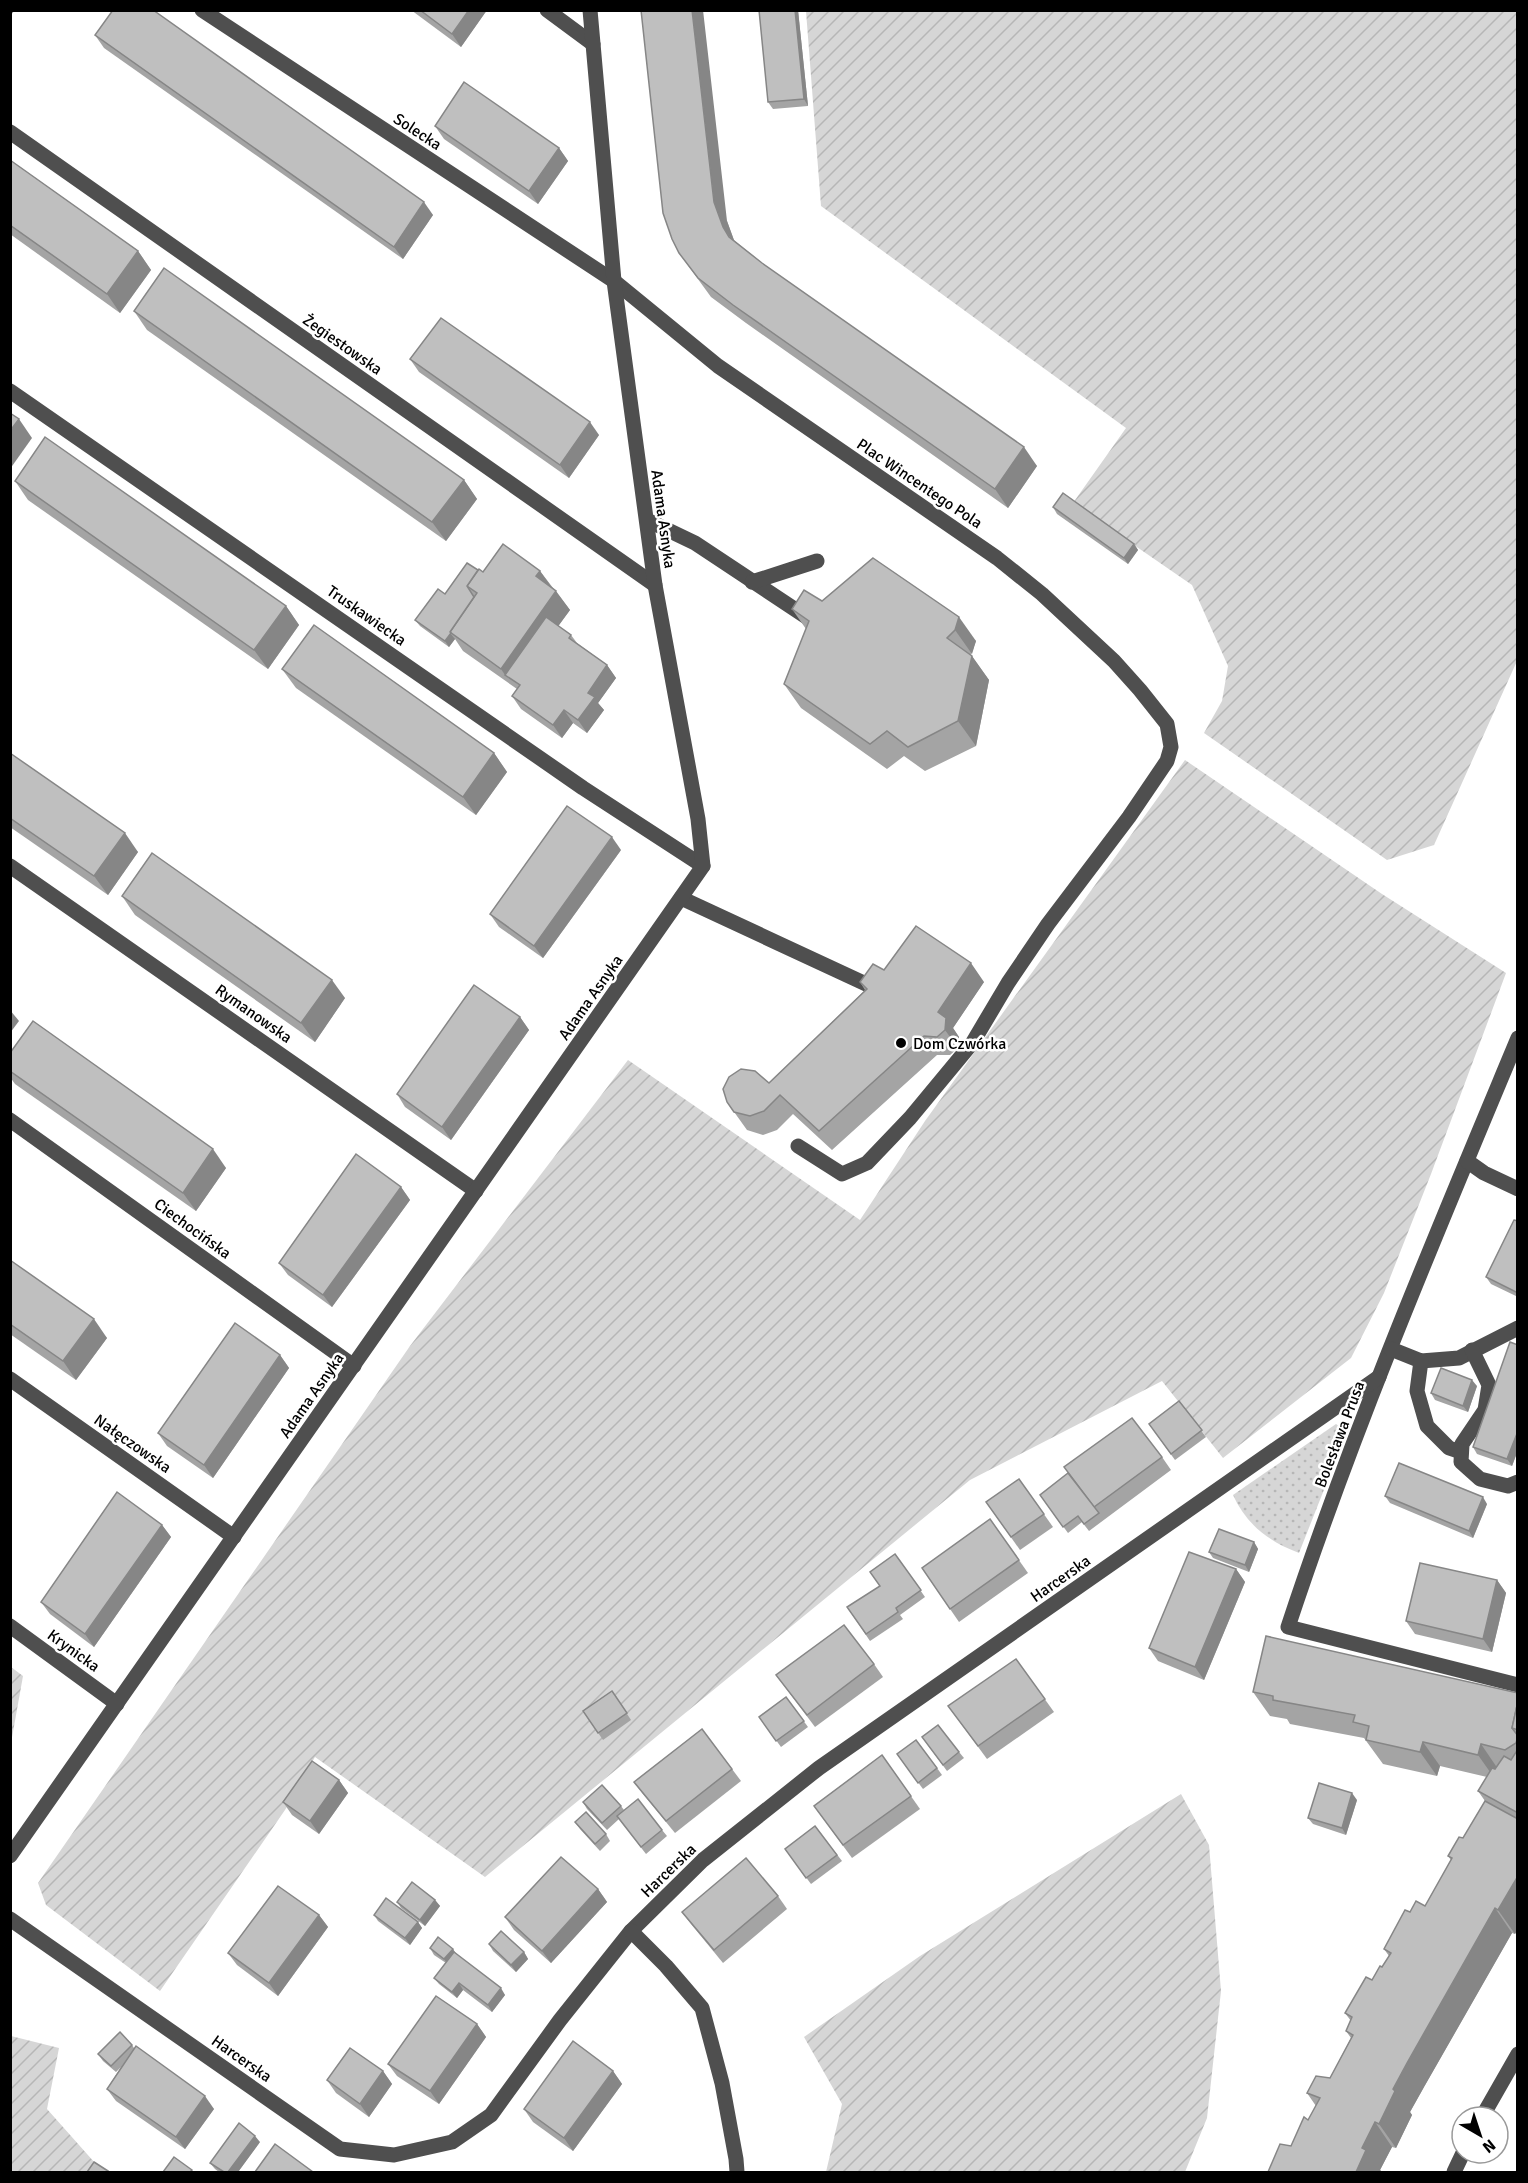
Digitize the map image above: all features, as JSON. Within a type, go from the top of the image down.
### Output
[{"type":"street","name":"Solecka","points":[[202,10],[614,281]]},
{"type":"street","points":[[547,10],[593,44]]},
{"type":"street","name":"Adama Asnyka","points":[[10,1856],[703,866],[698,819],[655,585],[614,281],[590,10]]},
{"type":"street","name":"Żegiestowska","points":[[10,132],[655,585]]},
{"type":"street","name":"Plac Wincentego Pola","points":[[614,281],[718,366],[997,558],[1042,594],[1114,661],[1167,724],[1171,747],[1167,761],[1129,817],[1034,944],[973,1042],[910,1118],[867,1163],[842,1174],[798,1146]]},
{"type":"street","name":"Truskawiecka","points":[[10,391],[583,788],[703,866]]},
{"type":"street","points":[[646,520],[695,543],[815,623]]},
{"type":"street","points":[[753,582],[817,561]]},
{"type":"street","name":"Rymanowska","points":[[10,866],[476,1191]]},
{"type":"street","points":[[681,898],[866,984]]},
{"type":"street","name":"Bolesława Prusa","points":[[1518,1038],[1511,1072],[1467,1161],[1379,1377],[1288,1627],[1518,1685]]},
{"type":"street","name":"Ciechocińska","points":[[10,1120],[354,1365]]},
{"type":"street","points":[[1467,1161],[1484,1173],[1518,1189]]},
{"type":"street","points":[[1390,1349],[1421,1361],[1459,1358],[1518,1328]]},
{"type":"street","points":[[1472,1350],[1490,1385],[1485,1410],[1462,1444],[1461,1462],[1480,1479],[1508,1486],[1518,1482]]},
{"type":"street","points":[[1421,1361],[1417,1391],[1427,1426],[1449,1448],[1461,1452]]},
{"type":"street","name":"Harcerska","points":[[10,1919],[340,2149],[394,2155],[452,2142],[491,2115],[560,2020],[631,1931],[703,1860],[819,1768],[1379,1377]]},
{"type":"street","name":"Nałęczowska","points":[[10,1379],[234,1537]]},
{"type":"street","name":"Krynicka","points":[[10,1626],[117,1704]]},
{"type":"street","points":[[631,1931],[666,1966],[702,2008],[722,2083],[736,2158],[736,2172]]},
{"type":"street","points":[[1489,2105],[1518,2054]]},
{"type":"shaded area","points":[[806,11],[1517,11],[1517,661],[1434,845],[1387,860],[1204,733],[1222,701],[1228,666],[1192,585],[1073,503],[1126,428],[821,206]]},
{"type":"shaded area","points":[[1185,760],[1382,894],[1506,973],[1384,1293],[1351,1358],[1223,1458],[1162,1381],[970,1480],[485,1877],[315,1757],[285,1810],[160,1991],[46,1905],[38,1883],[410,1346],[628,1060],[860,1220],[925,1121]]},
{"type":"shaded area","points":[[1336,1424],[1343,1429],[1344,1439],[1299,1553],[1288,1549],[1260,1531],[1245,1515],[1233,1495]]},
{"type":"shaded area","points":[[11,1667],[23,1676],[11,1743]]},
{"type":"shaded area","points":[[1181,1794],[1209,1845],[1221,1991],[1207,2118],[1185,2172],[826,2172],[842,2104],[804,2037],[920,1956]]},
{"type":"shaded area","points":[[11,2036],[59,2048],[47,2109],[103,2172],[11,2172]]},
{"type":"building","points":[[113,10],[153,10],[424,202],[394,247],[95,35]]},
{"type":"building","points":[[420,10],[469,10],[452,34]]},
{"type":"building","points":[[641,10],[692,10],[714,202],[729,237],[762,263],[1024,447],[995,489],[733,305],[698,278],[679,253],[663,213]]},
{"type":"building","points":[[759,10],[795,10],[804,99],[768,102]]},
{"type":"building","points":[[464,82],[559,148],[529,191],[435,126]]},
{"type":"building","points":[[10,160],[138,251],[107,294],[10,225]]},
{"type":"building","points":[[164,268],[464,480],[432,522],[134,311]]},
{"type":"building","points":[[441,318],[590,422],[560,465],[410,359]]},
{"type":"building","points":[[10,413],[19,419],[10,431]]},
{"type":"building","points":[[45,437],[286,606],[254,650],[15,481]]},
{"type":"building","points":[[1063,493],[1134,544],[1124,558],[1053,507]]},
{"type":"building","points":[[503,544],[540,571],[536,576],[556,591],[501,669],[450,632],[477,593],[467,586],[479,569],[483,572]]},
{"type":"building","points":[[873,558],[959,617],[955,630],[947,638],[972,656],[958,721],[908,747],[887,731],[870,744],[784,684],[809,621],[792,609],[804,590],[822,601]]},
{"type":"building","points":[[467,563],[478,570],[467,586],[474,597],[445,641],[415,620],[438,589],[445,594]]},
{"type":"building","points":[[546,617],[571,635],[569,638],[607,665],[588,693],[595,697],[578,720],[564,710],[553,725],[512,696],[520,685],[505,675]]},
{"type":"building","points":[[314,625],[494,753],[463,797],[282,669]]},
{"type":"building","points":[[10,753],[125,833],[94,876],[10,818]]},
{"type":"building","points":[[567,806],[612,837],[534,946],[490,914]]},
{"type":"building","points":[[152,853],[332,980],[301,1023],[122,896]]},
{"type":"building","name":"Dom Czwórka","points":[[916,926],[971,963],[938,1012],[946,1018],[945,1030],[937,1037],[924,1036],[819,1131],[780,1095],[764,1111],[750,1116],[734,1112],[727,1102],[723,1089],[729,1077],[741,1069],[755,1071],[769,1083],[867,989],[860,982],[873,964],[884,970]]},
{"type":"building","points":[[474,985],[520,1017],[442,1127],[397,1094]]},
{"type":"building","points":[[33,1021],[213,1149],[183,1193],[10,1071],[10,1053]]},
{"type":"building","points":[[356,1154],[401,1187],[323,1295],[279,1263]]},
{"type":"building","points":[[1514,1220],[1518,1221],[1518,1293],[1486,1277]]},
{"type":"building","points":[[10,1260],[94,1319],[63,1361],[10,1324]]},
{"type":"building","points":[[235,1323],[280,1355],[204,1465],[158,1433]]},
{"type":"building","points":[[1510,1342],[1518,1345],[1518,1431],[1507,1459],[1473,1447]]},
{"type":"building","points":[[1441,1368],[1472,1380],[1463,1406],[1431,1393]]},
{"type":"building","points":[[1179,1401],[1202,1430],[1171,1454],[1149,1424]]},
{"type":"building","points":[[1132,1418],[1162,1457],[1094,1507],[1064,1467]]},
{"type":"building","points":[[1399,1463],[1483,1497],[1469,1531],[1385,1496]]},
{"type":"building","points":[[1068,1473],[1099,1513],[1084,1524],[1078,1516],[1063,1527],[1040,1495]]},
{"type":"building","points":[[1019,1479],[1044,1514],[1011,1537],[986,1502]]},
{"type":"building","points":[[117,1492],[162,1525],[85,1634],[41,1602]]},
{"type":"building","points":[[990,1519],[1019,1560],[950,1609],[922,1568]]},
{"type":"building","points":[[1219,1529],[1254,1542],[1245,1565],[1209,1552]]},
{"type":"building","points":[[1189,1552],[1236,1569],[1195,1667],[1149,1648]]},
{"type":"building","points":[[895,1554],[921,1590],[896,1608],[898,1612],[866,1634],[847,1607],[880,1586],[870,1572]]},
{"type":"building","points":[[1420,1563],[1497,1580],[1483,1639],[1406,1621]]},
{"type":"building","points":[[844,1625],[874,1664],[807,1715],[776,1675]]},
{"type":"building","points":[[1266,1636],[1518,1693],[1512,1728],[1518,1736],[1516,1743],[1505,1750],[1481,1744],[1478,1755],[1423,1742],[1420,1752],[1366,1740],[1369,1726],[1353,1722],[1355,1715],[1273,1700],[1273,1696],[1253,1692]]},
{"type":"building","points":[[1016,1659],[1045,1699],[978,1746],[948,1706]]},
{"type":"building","points":[[612,1691],[627,1713],[598,1733],[583,1711]]},
{"type":"building","points":[[786,1697],[804,1721],[776,1741],[759,1717]]},
{"type":"building","points":[[1518,1701],[1518,1730],[1512,1728]]},
{"type":"building","points":[[938,1725],[959,1752],[943,1765],[922,1737]]},
{"type":"building","points":[[702,1729],[732,1769],[666,1821],[634,1782]]},
{"type":"building","points":[[916,1740],[937,1768],[918,1783],[897,1754]]},
{"type":"building","points":[[1518,1749],[1518,1813],[1478,1791],[1492,1768],[1495,1769],[1504,1756],[1511,1760]]},
{"type":"building","points":[[882,1755],[911,1796],[843,1845],[814,1806]]},
{"type":"building","points":[[312,1761],[339,1780],[310,1821],[283,1802]]},
{"type":"building","points":[[1319,1783],[1352,1793],[1342,1828],[1308,1818]]},
{"type":"building","points":[[602,1785],[621,1806],[602,1823],[583,1802]]},
{"type":"building","points":[[638,1799],[662,1830],[641,1847],[617,1816]]},
{"type":"building","points":[[1485,1801],[1518,1819],[1518,1876],[1498,1910],[1495,1908],[1407,2063],[1393,2089],[1395,2091],[1379,2124],[1375,2122],[1362,2148],[1366,2150],[1356,2172],[1268,2172],[1280,2144],[1291,2146],[1304,2117],[1308,2120],[1320,2098],[1307,2093],[1316,2076],[1330,2078],[1353,2035],[1346,2031],[1352,2017],[1345,2013],[1366,1977],[1372,1980],[1391,1953],[1384,1949],[1405,1910],[1410,1912],[1416,1901],[1425,1906],[1452,1858],[1448,1856],[1459,1837],[1463,1838]]},
{"type":"building","points":[[586,1812],[606,1834],[595,1844],[575,1822]]},
{"type":"building","points":[[815,1826],[837,1855],[806,1878],[785,1849]]},
{"type":"building","points":[[561,1857],[598,1889],[542,1951],[505,1917]]},
{"type":"building","points":[[746,1858],[778,1896],[714,1950],[682,1912]]},
{"type":"building","points":[[412,1882],[435,1900],[420,1920],[397,1902]]},
{"type":"building","points":[[278,1886],[319,1915],[269,1983],[228,1953]]},
{"type":"building","points":[[386,1898],[418,1922],[405,1938],[374,1915]]},
{"type":"building","points":[[501,1931],[524,1952],[511,1965],[489,1944]]},
{"type":"building","points":[[438,1937],[453,1949],[444,1959],[430,1948]]},
{"type":"building","points":[[454,1952],[501,1988],[488,2005],[459,1983],[452,1992],[434,1978]]},
{"type":"building","points":[[436,1996],[477,2024],[430,2091],[388,2064]]},
{"type":"building","points":[[120,2032],[132,2045],[111,2066],[98,2054]]},
{"type":"building","points":[[573,2041],[613,2071],[564,2138],[524,2109]]},
{"type":"building","points":[[136,2046],[205,2096],[176,2137],[107,2089]]},
{"type":"building","points":[[350,2048],[383,2071],[360,2104],[327,2080]]},
{"type":"building","points":[[239,2123],[255,2136],[228,2172],[224,2172],[210,2163]]},
{"type":"building","points":[[275,2144],[313,2172],[255,2172]]},
{"type":"building","points":[[174,2157],[192,2170],[190,2172],[163,2172]]},
{"type":"building","points":[[94,2162],[108,2171],[87,2172]]},
{"type":"place","name":"Dom Czwórka","points":[[901,1043]]}]
